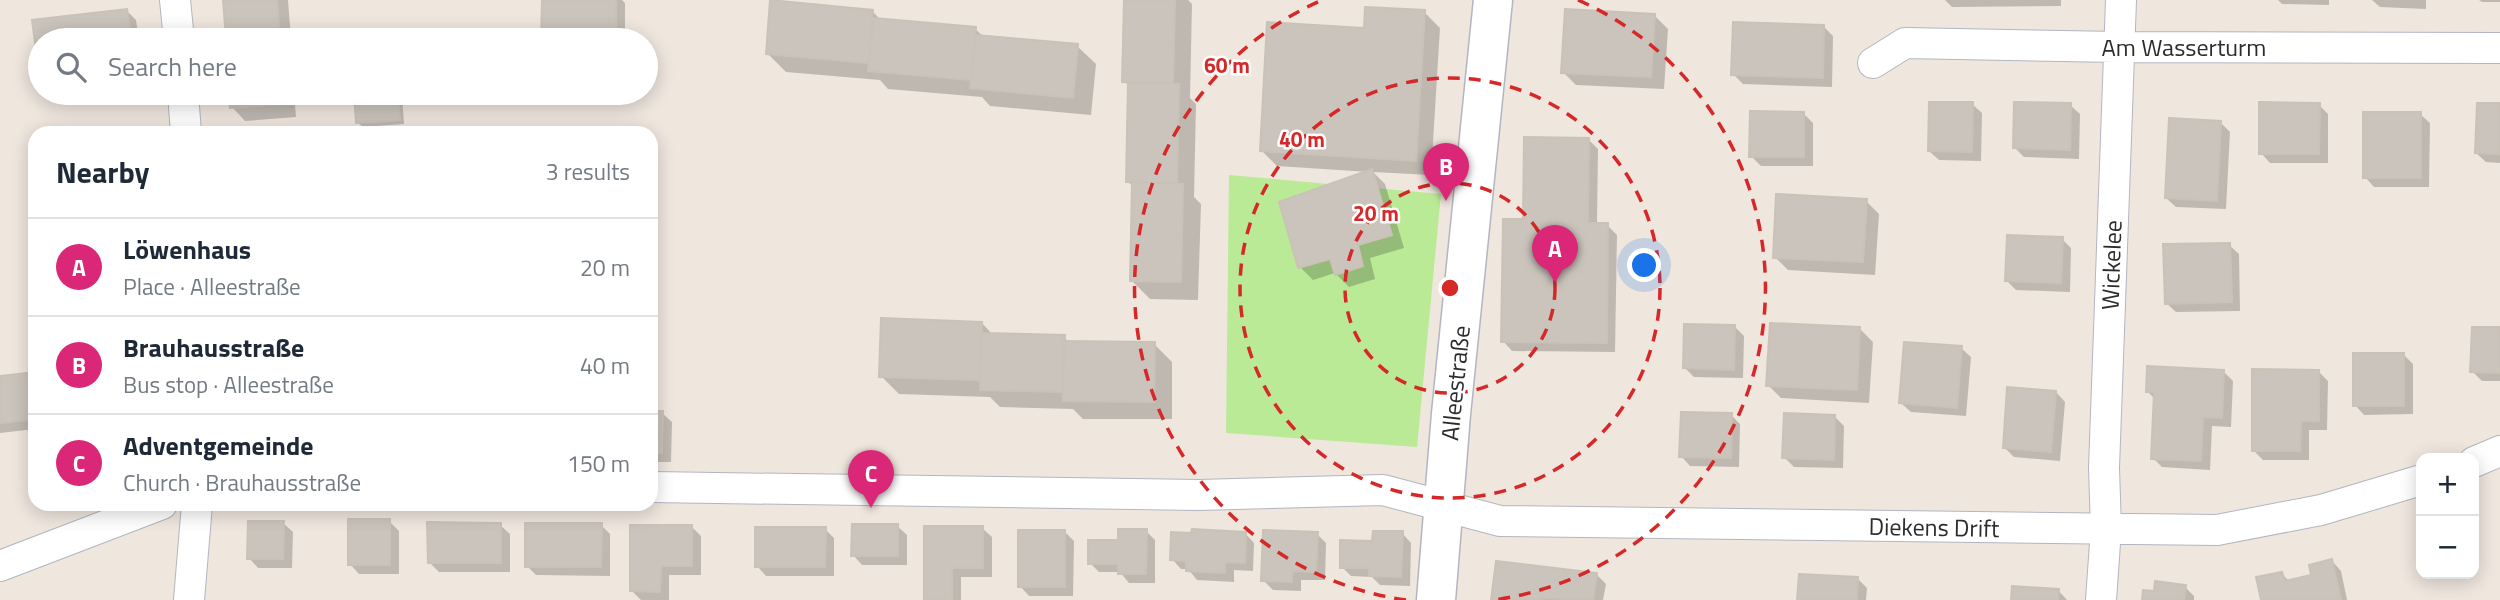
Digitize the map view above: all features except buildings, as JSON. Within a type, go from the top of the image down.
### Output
[{"type":"main road","name":"Alleestraße","points":[[1436,600],[1493,0]]},
{"type":"street","points":[[175,0],[178,28]]},
{"type":"street","name":"Wickelee","points":[[2101,600],[2106,529],[2104,468],[2121,0]]},
{"type":"street","name":"Am Wasserturm","points":[[1874,63],[1905,43],[2118,47],[2500,48]]},
{"type":"street","points":[[184,105],[185,126]]},
{"type":"street","points":[[2479,460],[2500,451]]},
{"type":"street","name":"Diekens Drift","points":[[658,487],[1199,495],[1384,490],[1500,521],[2217,530],[2321,510],[2416,482]]},
{"type":"street","points":[[0,566],[144,511]]},
{"type":"street","points":[[189,600],[196,511]]},
{"type":"green space","points":[[1229,175],[1441,194],[1417,447],[1226,433]]},
{"type":"place","name":"Brauhausstraße","points":[[1446,201]]},
{"type":"place","name":"Löwenhaus","points":[[1555,283]]},
{"type":"place","name":"Adventgemeinde","points":[[871,508]]}]
